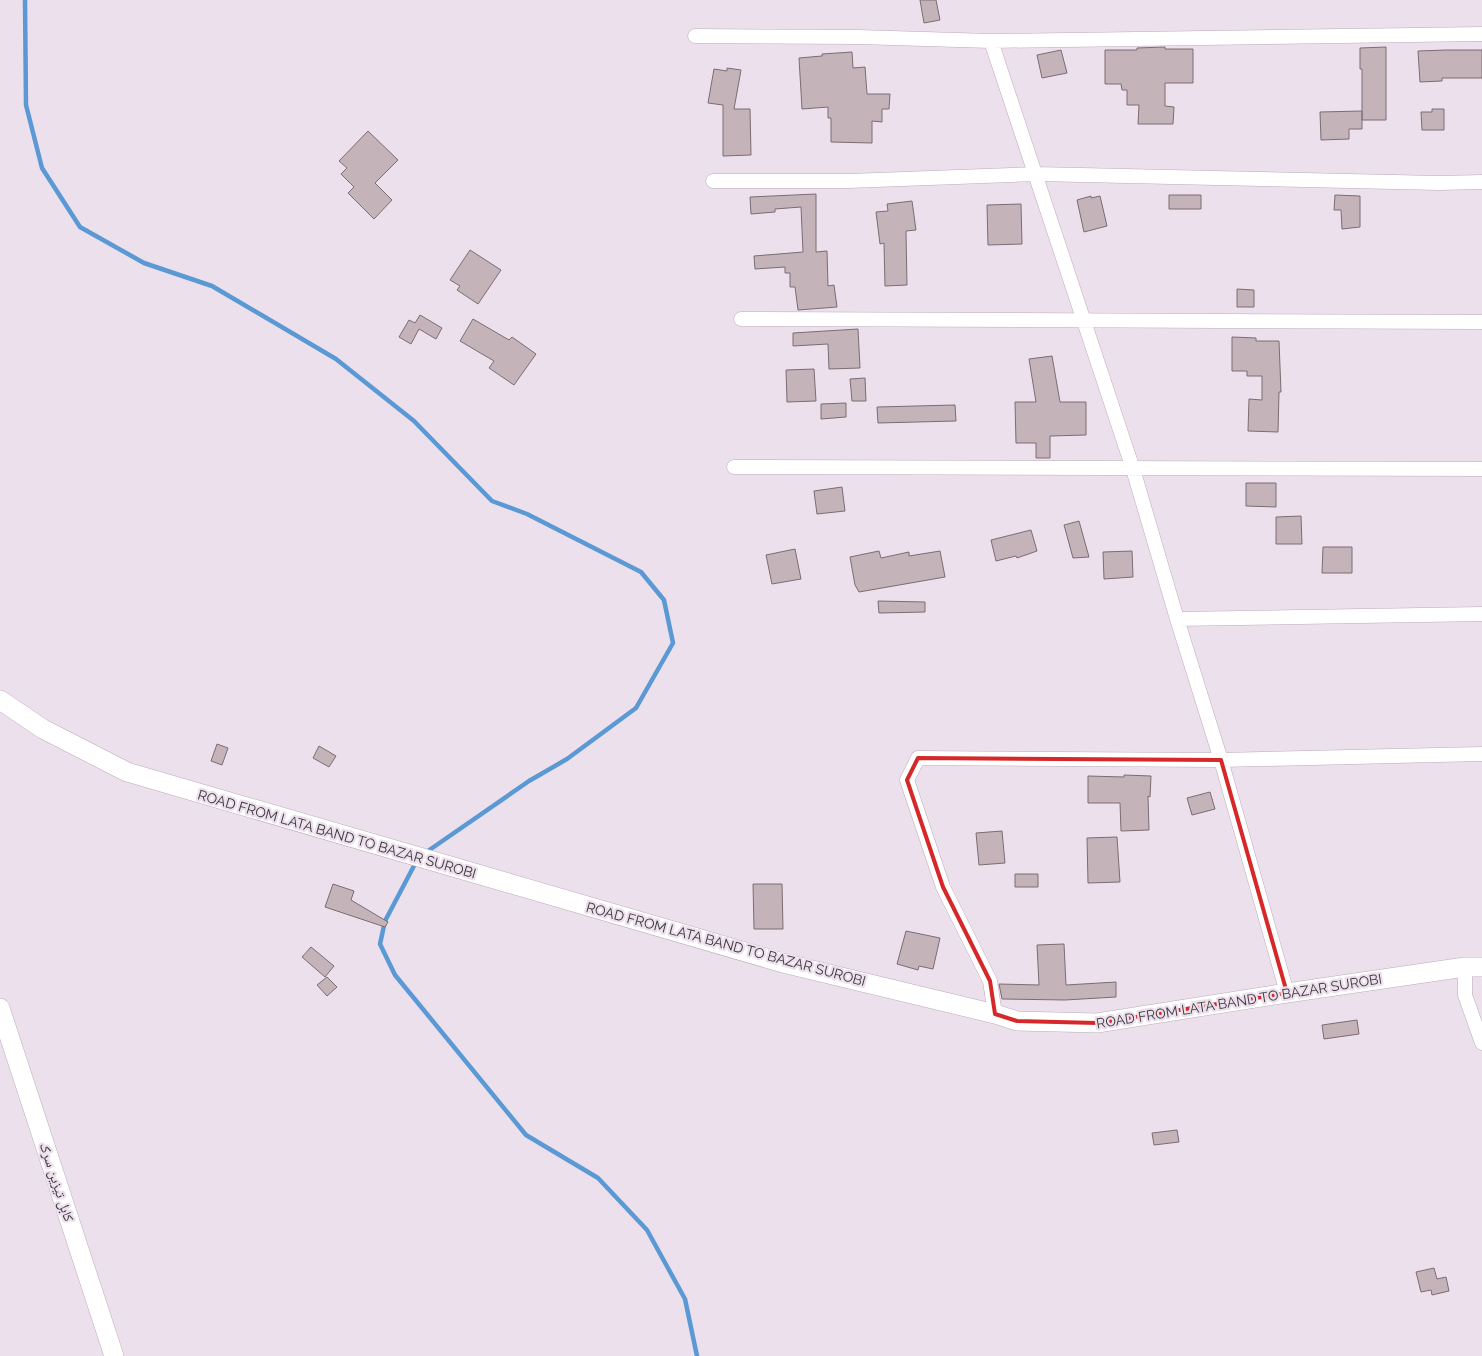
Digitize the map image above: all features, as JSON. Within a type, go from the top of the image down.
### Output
[{"type":"main road","name":"ROAD FROM LATA BAND TO BAZAR SUROBI","points":[[0,700],[43,729],[127,772],[783,963],[995,1014],[1017,1021],[1097,1024],[1287,993],[1473,968]]},
{"type":"main road","name":"کابل تیزین سرک","points":[[0,1008],[114,1356]]},
{"type":"street","points":[[695,36],[858,37],[991,41],[1482,34]]},
{"type":"street","points":[[991,41],[1132,469],[1221,760],[1287,993]]},
{"type":"street","points":[[713,181],[849,181],[1036,174],[1439,183],[1482,182]]},
{"type":"street","points":[[741,319],[1482,322]]},
{"type":"street","points":[[734,466],[1482,469]]},
{"type":"street","points":[[1177,619],[1482,614]]},
{"type":"street","points":[[995,1014],[990,981],[944,887],[907,780],[918,758],[1221,760],[1482,754]]},
{"type":"street","points":[[1473,968],[1465,995],[1482,1043]]},
{"type":"highlighted area","points":[[918,758],[1221,760],[1287,993],[1097,1023],[1017,1021],[995,1014],[990,981],[943,887],[907,780]]},
{"type":"building","points":[[920,0],[936,0],[940,20],[924,23]]},
{"type":"building","points":[[1165,47],[1165,49],[1193,49],[1193,83],[1165,83],[1165,106],[1174,107],[1173,124],[1138,124],[1139,105],[1127,105],[1127,90],[1122,90],[1121,84],[1105,84],[1105,50],[1137,50],[1137,48]]},
{"type":"building","points":[[1386,47],[1386,120],[1362,120],[1360,48]]},
{"type":"building","points":[[1061,50],[1067,73],[1042,78],[1037,55]]},
{"type":"building","points":[[1482,50],[1482,78],[1442,78],[1442,81],[1420,82],[1418,51]]},
{"type":"building","points":[[852,52],[853,68],[865,67],[867,94],[890,94],[889,109],[882,109],[882,122],[872,121],[872,143],[831,142],[831,118],[828,118],[828,107],[802,109],[799,58]]},
{"type":"building","points":[[727,68],[741,70],[734,109],[750,109],[751,155],[723,156],[723,105],[708,103],[714,69],[727,71]]},
{"type":"building","points":[[1432,109],[1444,109],[1444,130],[1422,130],[1421,112],[1432,112]]},
{"type":"building","points":[[1362,111],[1362,129],[1349,129],[1349,139],[1321,140],[1320,112]]},
{"type":"building","points":[[368,131],[398,160],[375,183],[392,200],[374,219],[348,193],[354,187],[341,174],[347,168],[339,161]]},
{"type":"building","points":[[816,194],[816,252],[827,251],[828,286],[834,285],[837,307],[798,310],[795,287],[790,287],[790,273],[785,273],[785,267],[755,269],[754,256],[803,252],[801,207],[775,209],[775,212],[751,214],[750,197]]},
{"type":"building","points":[[1169,195],[1201,195],[1201,209],[1169,209]]},
{"type":"building","points":[[1335,195],[1360,196],[1360,227],[1342,229],[1341,210],[1334,210]]},
{"type":"building","points":[[1091,196],[1091,198],[1100,196],[1107,226],[1084,232],[1077,200]]},
{"type":"building","points":[[912,201],[916,230],[906,231],[907,285],[885,286],[884,243],[880,244],[876,212],[888,211],[887,204]]},
{"type":"building","points":[[1021,204],[1022,244],[988,245],[987,205]]},
{"type":"building","points":[[470,250],[501,270],[478,304],[457,290],[460,286],[450,280]]},
{"type":"building","points":[[1237,289],[1254,290],[1254,307],[1237,307]]},
{"type":"building","points":[[420,315],[442,328],[436,339],[419,329],[411,344],[399,337],[409,320],[415,323]]},
{"type":"building","points":[[473,319],[509,340],[512,337],[536,354],[514,385],[489,368],[494,361],[460,341]]},
{"type":"building","points":[[858,329],[860,368],[829,369],[828,344],[793,346],[793,333]]},
{"type":"building","points":[[1232,337],[1256,338],[1256,341],[1279,341],[1281,392],[1279,392],[1278,432],[1248,431],[1249,399],[1262,400],[1262,376],[1247,376],[1247,371],[1232,371]]},
{"type":"building","points":[[1052,356],[1060,402],[1086,402],[1086,435],[1050,436],[1050,458],[1036,458],[1036,443],[1016,443],[1015,402],[1036,402],[1029,359]]},
{"type":"building","points":[[814,369],[816,401],[787,402],[786,370]]},
{"type":"building","points":[[865,378],[866,401],[852,401],[850,379]]},
{"type":"building","points":[[846,403],[846,417],[821,419],[821,404]]},
{"type":"building","points":[[955,405],[956,421],[878,423],[877,407]]},
{"type":"building","points":[[1246,483],[1276,483],[1276,507],[1246,506]]},
{"type":"building","points":[[842,487],[845,511],[817,514],[814,491]]},
{"type":"building","points":[[1301,516],[1302,544],[1276,544],[1276,517]]},
{"type":"building","points":[[1079,521],[1089,557],[1073,558],[1064,525]]},
{"type":"building","points":[[1031,530],[1037,551],[1017,558],[1016,556],[996,561],[991,540]]},
{"type":"building","points":[[1323,547],[1352,547],[1352,573],[1322,573]]},
{"type":"building","points":[[795,549],[801,579],[772,584],[766,555]]},
{"type":"building","points":[[879,551],[881,558],[909,552],[909,556],[940,551],[945,577],[859,592],[855,585],[850,557]]},
{"type":"building","points":[[1132,551],[1133,577],[1104,579],[1103,552]]},
{"type":"building","points":[[878,601],[925,602],[925,612],[879,613]]},
{"type":"building","points":[[217,744],[228,748],[222,765],[211,761]]},
{"type":"building","points":[[319,746],[336,756],[329,767],[313,758]]},
{"type":"building","points":[[1124,775],[1151,776],[1150,797],[1148,796],[1149,830],[1121,831],[1120,803],[1088,803],[1088,776],[1124,777]]},
{"type":"building","points":[[1210,792],[1215,809],[1192,815],[1187,798]]},
{"type":"building","points":[[1002,831],[1005,863],[979,865],[976,833]]},
{"type":"building","points":[[1117,837],[1120,882],[1088,883],[1087,838]]},
{"type":"building","points":[[1015,874],[1038,874],[1038,887],[1015,887]]},
{"type":"building","points":[[333,884],[354,891],[351,900],[388,922],[385,927],[325,907]]},
{"type":"building","points":[[753,884],[782,884],[783,929],[754,929]]},
{"type":"building","points":[[906,931],[940,938],[933,969],[919,966],[918,970],[897,964]]},
{"type":"building","points":[[1064,944],[1066,985],[1116,982],[1116,997],[1065,1000],[1002,999],[999,984],[1039,985],[1037,945]]},
{"type":"building","points":[[311,947],[334,966],[325,977],[302,957]]},
{"type":"building","points":[[327,977],[337,987],[327,996],[317,985]]},
{"type":"building","points":[[1357,1020],[1359,1034],[1324,1039],[1322,1025]]},
{"type":"building","points":[[1177,1130],[1179,1142],[1154,1145],[1152,1133]]},
{"type":"building","points":[[1434,1268],[1437,1279],[1446,1277],[1449,1291],[1432,1295],[1431,1290],[1421,1292],[1416,1272]]},
{"type":"waterway","points":[[25,0],[26,105],[42,168],[80,227],[144,263],[212,286],[336,359],[414,421],[492,501],[527,514],[641,572],[664,600],[673,643],[636,708],[567,759],[529,781],[425,853]]},
{"type":"waterway","points":[[416,862],[385,921],[380,944],[395,975],[526,1135],[598,1178],[647,1230],[685,1299],[697,1356]]}]
